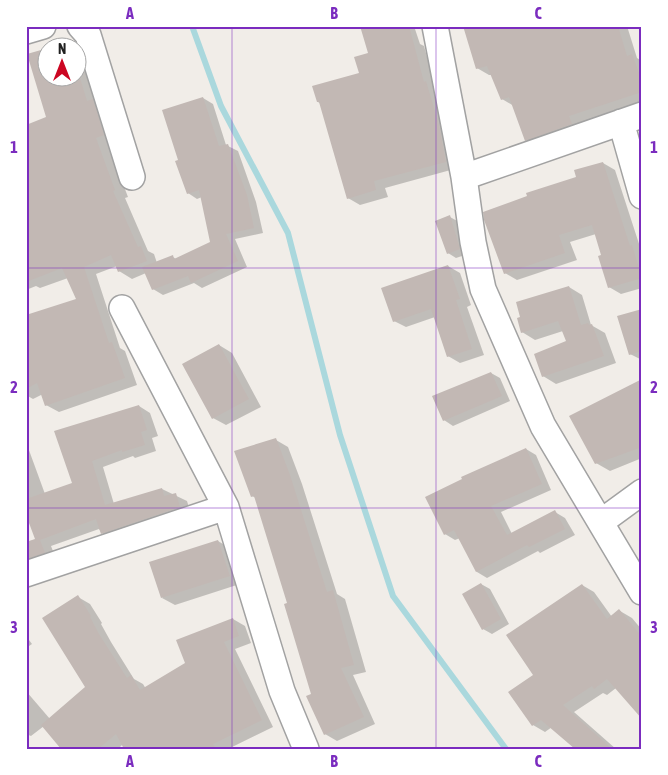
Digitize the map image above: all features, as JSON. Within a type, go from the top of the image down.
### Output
[{"type":"street","points":[[26,32],[43,26]]},
{"type":"street","points":[[80,26],[88,35],[132,177]]},
{"type":"street","points":[[435,26],[483,289],[543,426],[642,592]]},
{"type":"street","points":[[464,177],[631,119],[642,196]]},
{"type":"street","points":[[122,308],[226,507],[282,691],[306,749]]},
{"type":"street","points":[[601,522],[642,492]]},
{"type":"street","points":[[26,574],[226,507]]},
{"type":"building","points":[[360,26],[409,26],[424,82],[426,81],[439,125],[446,162],[374,181],[376,190],[347,199],[319,102],[317,102],[312,86],[359,73],[354,57],[368,53]]},
{"type":"building","points":[[463,26],[618,26],[627,56],[632,54],[642,81],[642,92],[569,116],[572,124],[525,141],[509,97],[501,100],[487,66],[476,69]]},
{"type":"building","points":[[38,51],[38,88],[83,88],[87,101],[93,99],[104,135],[96,138],[115,190],[113,191],[138,247],[141,246],[147,261],[118,272],[111,255],[84,267],[109,343],[112,342],[125,378],[45,406],[37,383],[26,389],[26,315],[76,299],[62,268],[26,282],[26,125],[46,117],[27,54]]},
{"type":"building","points":[[203,97],[219,146],[228,144],[247,195],[254,228],[226,234],[238,261],[191,283],[188,276],[152,290],[142,267],[173,255],[174,259],[210,242],[199,190],[187,194],[175,161],[178,160],[162,110]]},
{"type":"building","points":[[603,162],[642,278],[608,288],[598,256],[601,255],[592,225],[559,235],[565,253],[504,274],[484,220],[483,212],[527,196],[526,193],[576,177],[574,170]]},
{"type":"building","points":[[450,215],[460,249],[447,254],[435,221]]},
{"type":"building","points":[[448,265],[460,299],[456,300],[472,349],[447,357],[431,309],[393,322],[381,288]]},
{"type":"building","points":[[569,286],[581,325],[592,324],[604,356],[542,377],[534,354],[566,341],[558,321],[521,333],[517,318],[520,317],[516,302]]},
{"type":"building","points":[[642,309],[642,351],[629,355],[617,316]]},
{"type":"building","points":[[219,344],[249,399],[212,419],[182,364]]},
{"type":"building","points":[[491,372],[502,396],[443,421],[432,396]]},
{"type":"building","points":[[642,379],[642,447],[595,464],[569,416]]},
{"type":"building","points":[[139,405],[147,430],[141,432],[145,445],[122,452],[122,450],[92,461],[105,505],[162,488],[164,496],[176,493],[180,507],[101,534],[96,519],[40,540],[45,553],[26,559],[26,542],[35,539],[26,515],[26,499],[72,483],[54,431]]},
{"type":"building","points":[[276,438],[290,475],[327,592],[333,590],[354,665],[341,668],[364,717],[324,735],[306,696],[311,694],[284,604],[287,603],[254,496],[251,497],[234,451]]},
{"type":"building","points":[[526,448],[542,484],[491,506],[507,535],[555,510],[565,529],[529,547],[527,545],[476,572],[454,530],[444,535],[425,497],[462,479],[461,477]]},
{"type":"building","points":[[218,540],[230,576],[161,598],[149,562]]},
{"type":"building","points":[[481,583],[501,619],[482,630],[462,594]]},
{"type":"building","points":[[582,584],[607,619],[619,609],[642,637],[642,719],[607,679],[594,689],[592,686],[563,705],[612,749],[575,749],[541,720],[532,726],[508,692],[533,675],[506,635]]},
{"type":"building","points":[[78,595],[99,634],[127,678],[131,675],[140,690],[185,663],[176,640],[233,618],[239,636],[224,642],[262,720],[213,744],[216,749],[124,749],[116,734],[98,749],[61,749],[41,725],[85,687],[42,618]]},
{"type":"waterway","points":[[192,26],[221,106],[288,233],[340,435],[393,596],[506,749]]}]
